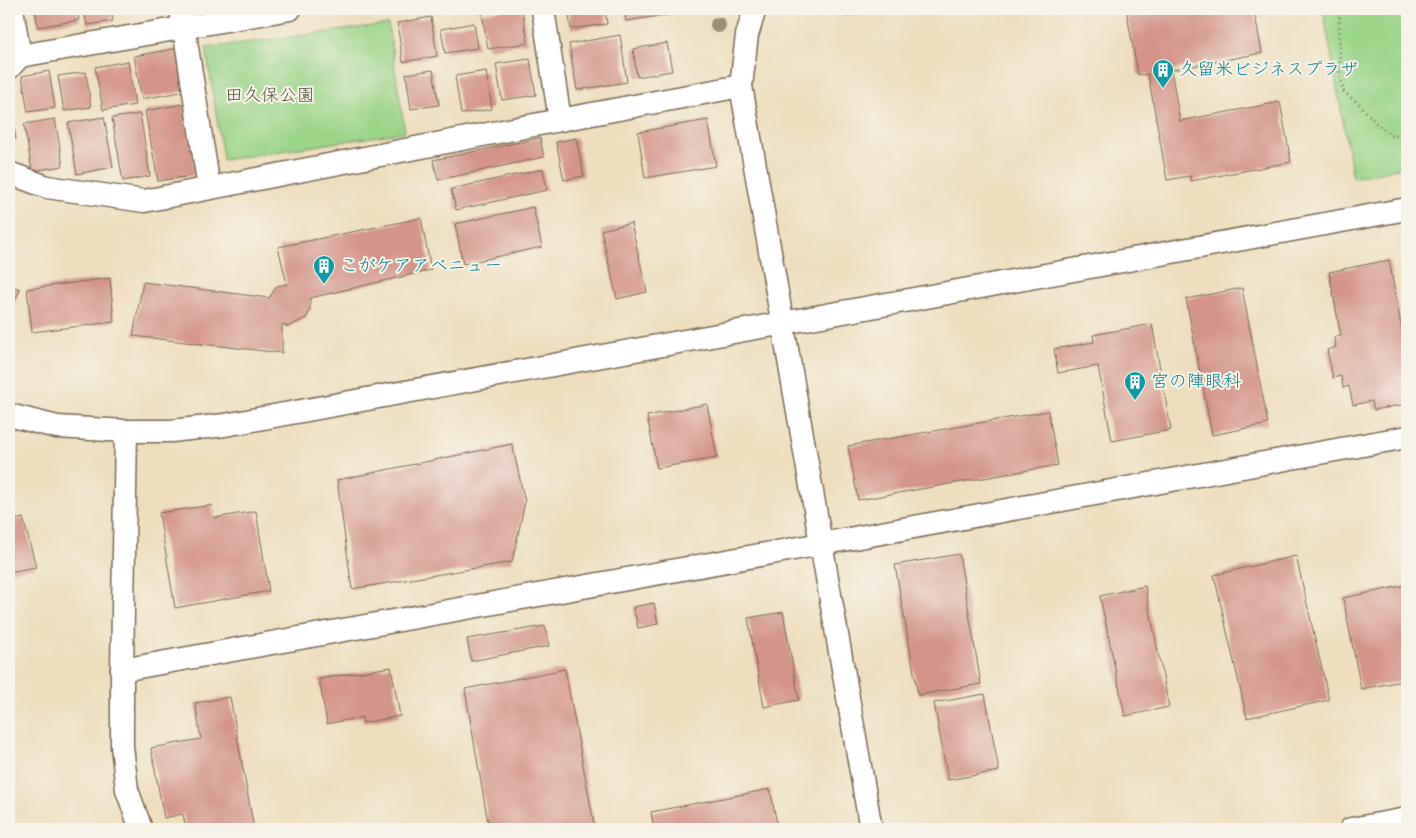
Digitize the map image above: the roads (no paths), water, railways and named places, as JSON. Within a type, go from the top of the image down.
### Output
[{"type":"street","points":[[12,9],[14,62],[183,18],[290,9]]},
{"type":"street","points":[[542,9],[560,120]]},
{"type":"street","points":[[755,9],[747,35],[741,86],[871,829]]},
{"type":"street","points":[[183,18],[209,188]]},
{"type":"street","points":[[9,173],[47,187],[144,201],[741,86]]},
{"type":"street","points":[[9,415],[57,427],[126,432],[171,432],[225,425],[1407,209]]},
{"type":"street","points":[[126,432],[122,746],[127,790],[141,829]]},
{"type":"street","points":[[122,670],[1407,437]]},
{"type":"street","points":[[1352,829],[1407,819]]},
{"type":"waterway","points":[[845,12],[865,9]]},
{"type":"place","name":"久留米ビジネスプラザ","points":[[1163,89]]},
{"type":"place","name":"こがケアアベニュー","points":[[324,285]]},
{"type":"place","name":"宮の陣眼科","points":[[1135,401]]},
{"type":"park label","name":"田久保公園","points":[[270,96]]}]
